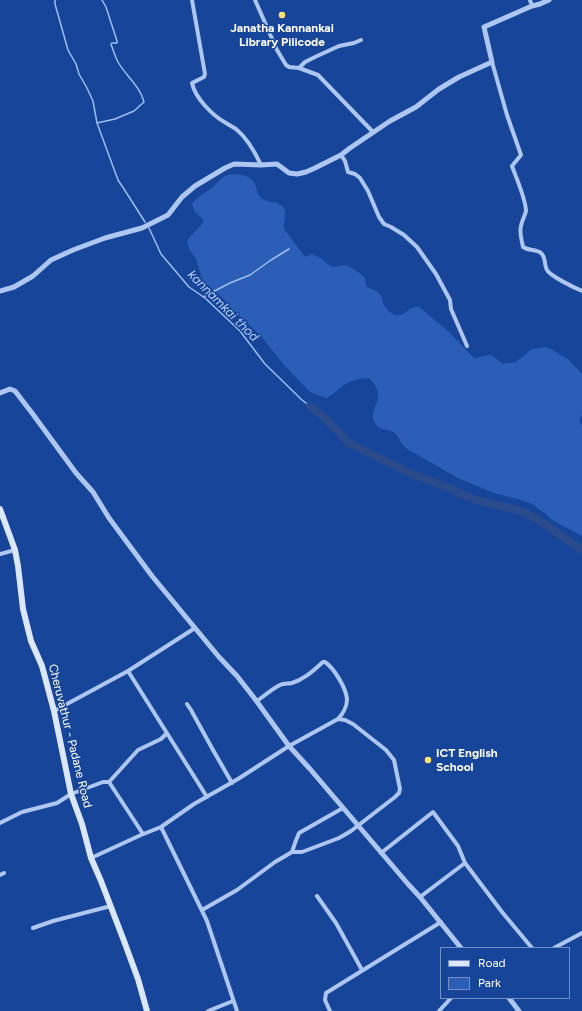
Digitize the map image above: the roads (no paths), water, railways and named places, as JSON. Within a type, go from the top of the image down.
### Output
[{"type":"main road","name":"Cheruvathur - Padane Road","points":[[0,509],[15,550],[26,624],[31,641],[42,666],[54,711],[71,794],[82,824],[91,858],[111,906],[138,979],[147,1011]]},
{"type":"street","points":[[192,0],[205,74],[204,77],[192,84],[195,92],[203,104],[214,115],[237,130],[246,139],[261,165]]},
{"type":"street","points":[[255,0],[277,50],[286,65],[318,75],[373,132]]},
{"type":"street","points":[[530,0],[532,6]]},
{"type":"street","points":[[549,0],[484,27],[492,62],[507,114],[521,155],[512,166],[526,209],[525,217],[520,229],[524,247],[527,250],[540,252],[543,255],[547,271],[582,291]]},
{"type":"street","points":[[299,68],[305,62],[315,57],[340,46],[361,40]]},
{"type":"street","points":[[0,291],[14,287],[33,276],[51,260],[73,250],[105,238],[142,228],[168,215],[182,198],[195,186],[234,164],[276,164],[289,173],[297,174],[306,172],[341,155],[373,132],[416,107],[459,77],[492,62]]},
{"type":"street","points":[[341,155],[345,161],[348,172],[355,174],[365,185],[375,210],[384,224],[404,235],[417,247],[436,274],[450,300],[451,308],[467,346]]},
{"type":"street","points":[[0,393],[10,389],[15,391],[76,473],[93,492],[109,518],[152,576],[218,657],[237,676],[289,746],[420,897],[460,947]]},
{"type":"street","points":[[0,554],[15,550]]},
{"type":"street","points":[[54,711],[128,671],[195,628]]},
{"type":"street","points":[[91,858],[161,827],[289,746],[338,719],[342,715],[347,700],[346,694],[337,676],[330,665],[323,662],[304,678],[280,685],[257,701]]},
{"type":"street","points":[[128,671],[207,797]]},
{"type":"street","points":[[187,704],[192,710],[232,783]]},
{"type":"street","points":[[202,910],[236,890],[275,862],[292,852],[302,852],[336,840],[358,826],[395,797],[399,792],[400,789],[394,760],[386,750],[353,724],[345,720],[338,719]]},
{"type":"street","points":[[0,823],[22,812],[57,802],[71,794],[103,782],[108,782],[138,750],[161,739],[167,733]]},
{"type":"street","points":[[108,782],[143,834]]},
{"type":"street","points":[[292,852],[299,834],[343,808]]},
{"type":"street","points":[[381,853],[433,812],[458,846],[465,863],[502,912],[531,947]]},
{"type":"street","points":[[161,827],[207,921],[237,1011]]},
{"type":"street","points":[[420,897],[465,863]]},
{"type":"street","points":[[317,896],[336,923],[362,970]]},
{"type":"street","points":[[33,928],[60,919],[111,906]]},
{"type":"street","points":[[330,1011],[325,1000],[326,993],[441,922]]},
{"type":"street","points":[[556,947],[582,933]]},
{"type":"street","points":[[439,1011],[450,999]]},
{"type":"street","points":[[510,999],[519,1011]]},
{"type":"street","points":[[208,1011],[233,1001]]},
{"type":"waterway","name":"kannamkai thod","points":[[55,0],[68,50],[93,101],[97,123],[118,180],[145,222]]},
{"type":"waterway","points":[[97,123],[115,119],[134,111],[144,102],[136,86],[121,67],[115,55],[111,44],[117,43],[117,41],[106,7],[102,0]]},
{"type":"waterway","name":"kannamkai thod","points":[[149,228],[161,254],[189,287],[205,298],[240,331],[265,364],[310,406]]},
{"type":"waterway","points":[[203,297],[230,283],[250,275],[289,249]]},
{"type":"waterway","points":[[310,406],[326,419],[349,443],[414,475],[452,489],[466,496],[482,502],[521,511],[547,525],[582,550]]},
{"type":"place","name":"Janatha Kannankai Library Pilicode","points":[[282,15]]},
{"type":"place","name":"ICT English School","points":[[428,760]]}]
